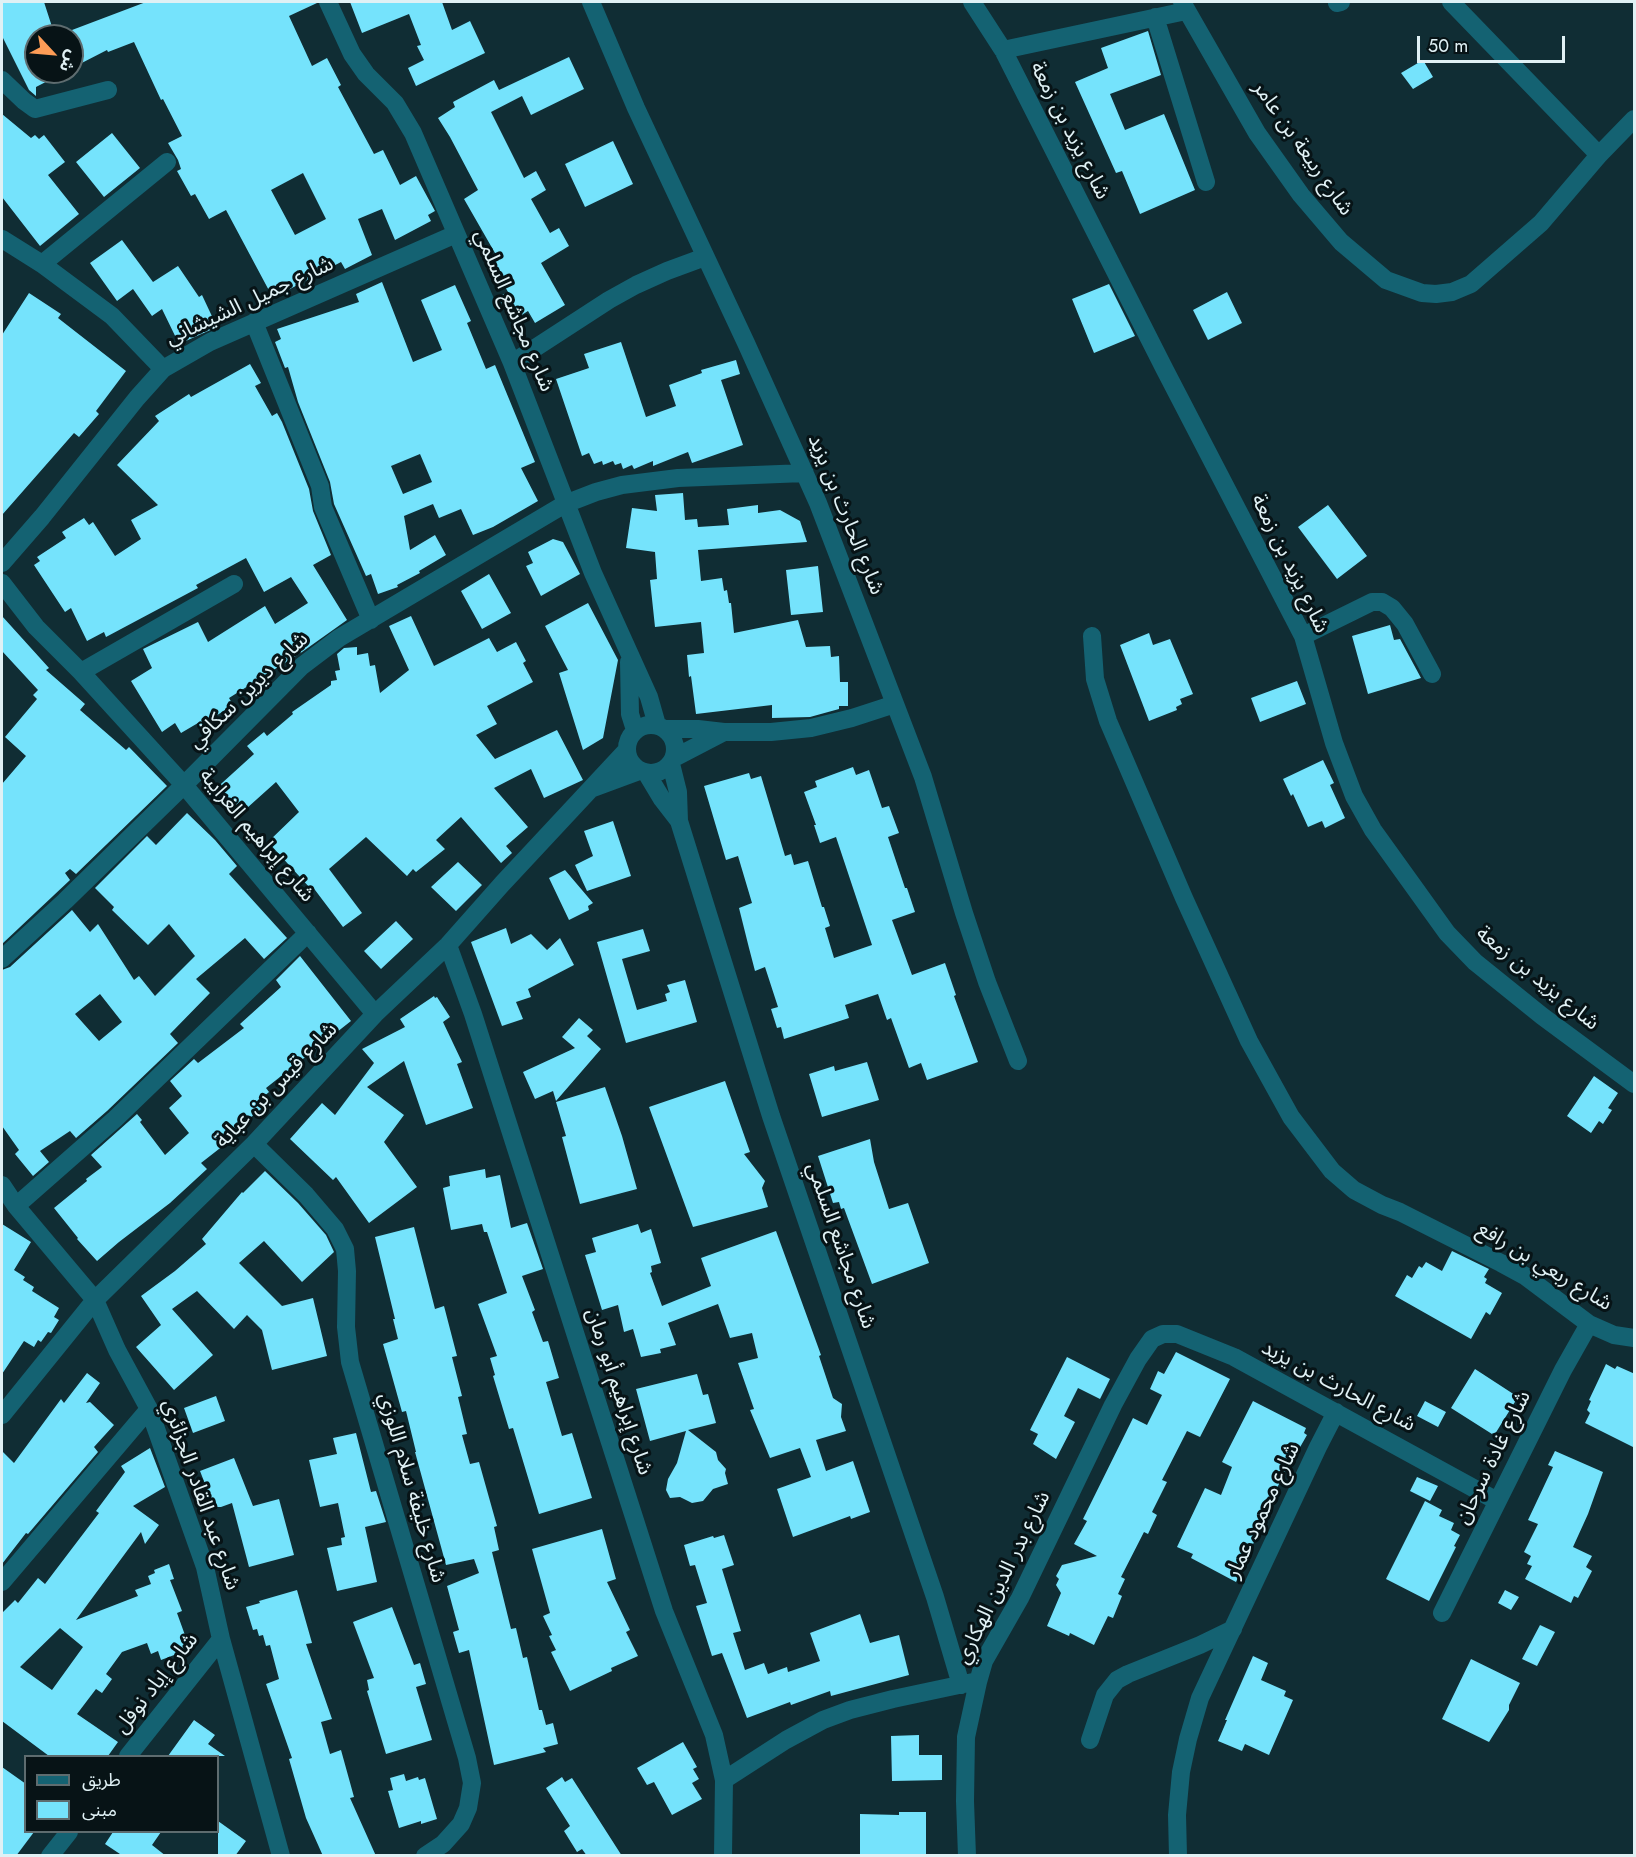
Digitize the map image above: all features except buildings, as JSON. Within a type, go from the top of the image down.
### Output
[{"type":"street","name":"شارع مجاشع السلمي","points":[[328,2],[352,54],[366,74],[395,103],[413,133],[513,363],[593,573],[661,727]]},
{"type":"street","name":"شارع الحارث بن يزيد","points":[[591,2],[636,108],[818,503],[923,777],[987,982],[1018,1061]]},
{"type":"street","name":"شارع يزيد بن زمعة","points":[[972,2],[1003,50],[1303,636],[1334,743],[1354,796],[1373,830],[1427,908],[1474,962],[1542,1016],[1635,1084]]},
{"type":"street","points":[[1451,2],[1599,155]]},
{"type":"street","points":[[1003,50],[1155,16],[1184,6]]},
{"type":"street","name":"شارع ربيعة بن عامر","points":[[1184,6],[1257,132],[1301,195],[1341,242],[1386,280],[1422,293],[1452,292],[1471,284],[1541,223],[1599,155],[1635,119]]},
{"type":"street","points":[[1155,16],[1206,182]]},
{"type":"street","points":[[2,80],[35,109],[108,90]]},
{"type":"street","points":[[42,264],[167,162]]},
{"type":"street","name":"شارع جميل الشيشاني","points":[[2,563],[163,369],[210,342],[456,234]]},
{"type":"street","points":[[2,239],[42,264],[112,316],[163,369]]},
{"type":"street","points":[[513,363],[627,290],[667,271],[705,257]]},
{"type":"street","points":[[254,322],[320,486],[324,507],[371,620]]},
{"type":"street","name":"شارع ديرين سكافي","points":[[2,959],[184,785],[302,666],[339,638],[565,504],[596,492],[622,485],[678,478],[805,473]]},
{"type":"street","name":"شارع إبراهيم الغرايبة","points":[[2,582],[36,627],[81,672],[184,785],[375,1014]]},
{"type":"street","points":[[81,672],[234,584]]},
{"type":"street","points":[[1303,636],[1372,602],[1382,602],[1392,608],[1405,624],[1432,674]]},
{"type":"street","name":"شارع ربعي بن رافع","points":[[1092,636],[1095,679],[1107,721],[1249,1041],[1291,1118],[1332,1171],[1354,1190],[1525,1276],[1588,1324],[1614,1335],[1635,1338]]},
{"type":"street","name":"شارع مجاشع السلمي","points":[[629,654],[630,714],[635,730]]},
{"type":"street","points":[[724,732],[672,761],[660,772],[643,772],[630,762],[626,751],[628,740],[635,730],[645,725],[724,732],[771,732],[811,728],[895,704]]},
{"type":"street","points":[[661,727],[671,735],[674,742],[672,761]]},
{"type":"street","name":"شارع قيس بن عباية","points":[[2,1415],[95,1300],[254,1144],[375,1014],[448,945],[626,751]]},
{"type":"street","name":"شارع مجاشع السلمي","points":[[672,761],[678,792],[679,821],[771,1116],[935,1597],[970,1683]]},
{"type":"street","name":"شارع مجاشع السلمي","points":[[643,772],[679,821]]},
{"type":"street","name":"شارع قيس بن عباية","points":[[589,790],[643,772]]},
{"type":"street","points":[[16,1206],[116,1119],[308,933]]},
{"type":"street","name":"شارع إبراهيم أبو رمان","points":[[448,945],[473,1014],[664,1611],[714,1736],[724,1780],[723,1856]]},
{"type":"street","name":"شارع خليفة سلام اللوزي","points":[[254,1144],[306,1195],[335,1229],[345,1249],[346,1327],[351,1362],[467,1758],[472,1783],[468,1808],[461,1824],[443,1844],[425,1856]]},
{"type":"street","name":"شارع عبد القادر الجزائري","points":[[2,1185],[16,1206],[95,1300],[117,1350],[149,1409],[205,1567],[221,1639],[280,1856]]},
{"type":"street","name":"شارع غادة سرحان","points":[[1442,1613],[1588,1324]]},
{"type":"street","name":"شارع الحارث بن يزيد","points":[[1152,1340],[1163,1334],[1177,1334],[1234,1357],[1497,1501]]},
{"type":"street","name":"شارع بدر الدين الهكاري","points":[[967,1856],[966,1737],[970,1683],[1020,1598],[1113,1405],[1138,1359],[1152,1340]]},
{"type":"street","points":[[2,1582],[149,1409]]},
{"type":"street","name":"شارع محمود عمار","points":[[1178,1856],[1177,1815],[1181,1772],[1200,1698],[1336,1412]]},
{"type":"street","points":[[1090,1740],[1105,1695],[1117,1680],[1233,1629]]},
{"type":"street","name":"شارع إياد نوفل","points":[[129,1755],[221,1639]]},
{"type":"street","points":[[724,1780],[786,1740],[823,1720],[861,1707],[970,1683]]},
{"type":"street","points":[[50,1856],[68,1833]]}]
